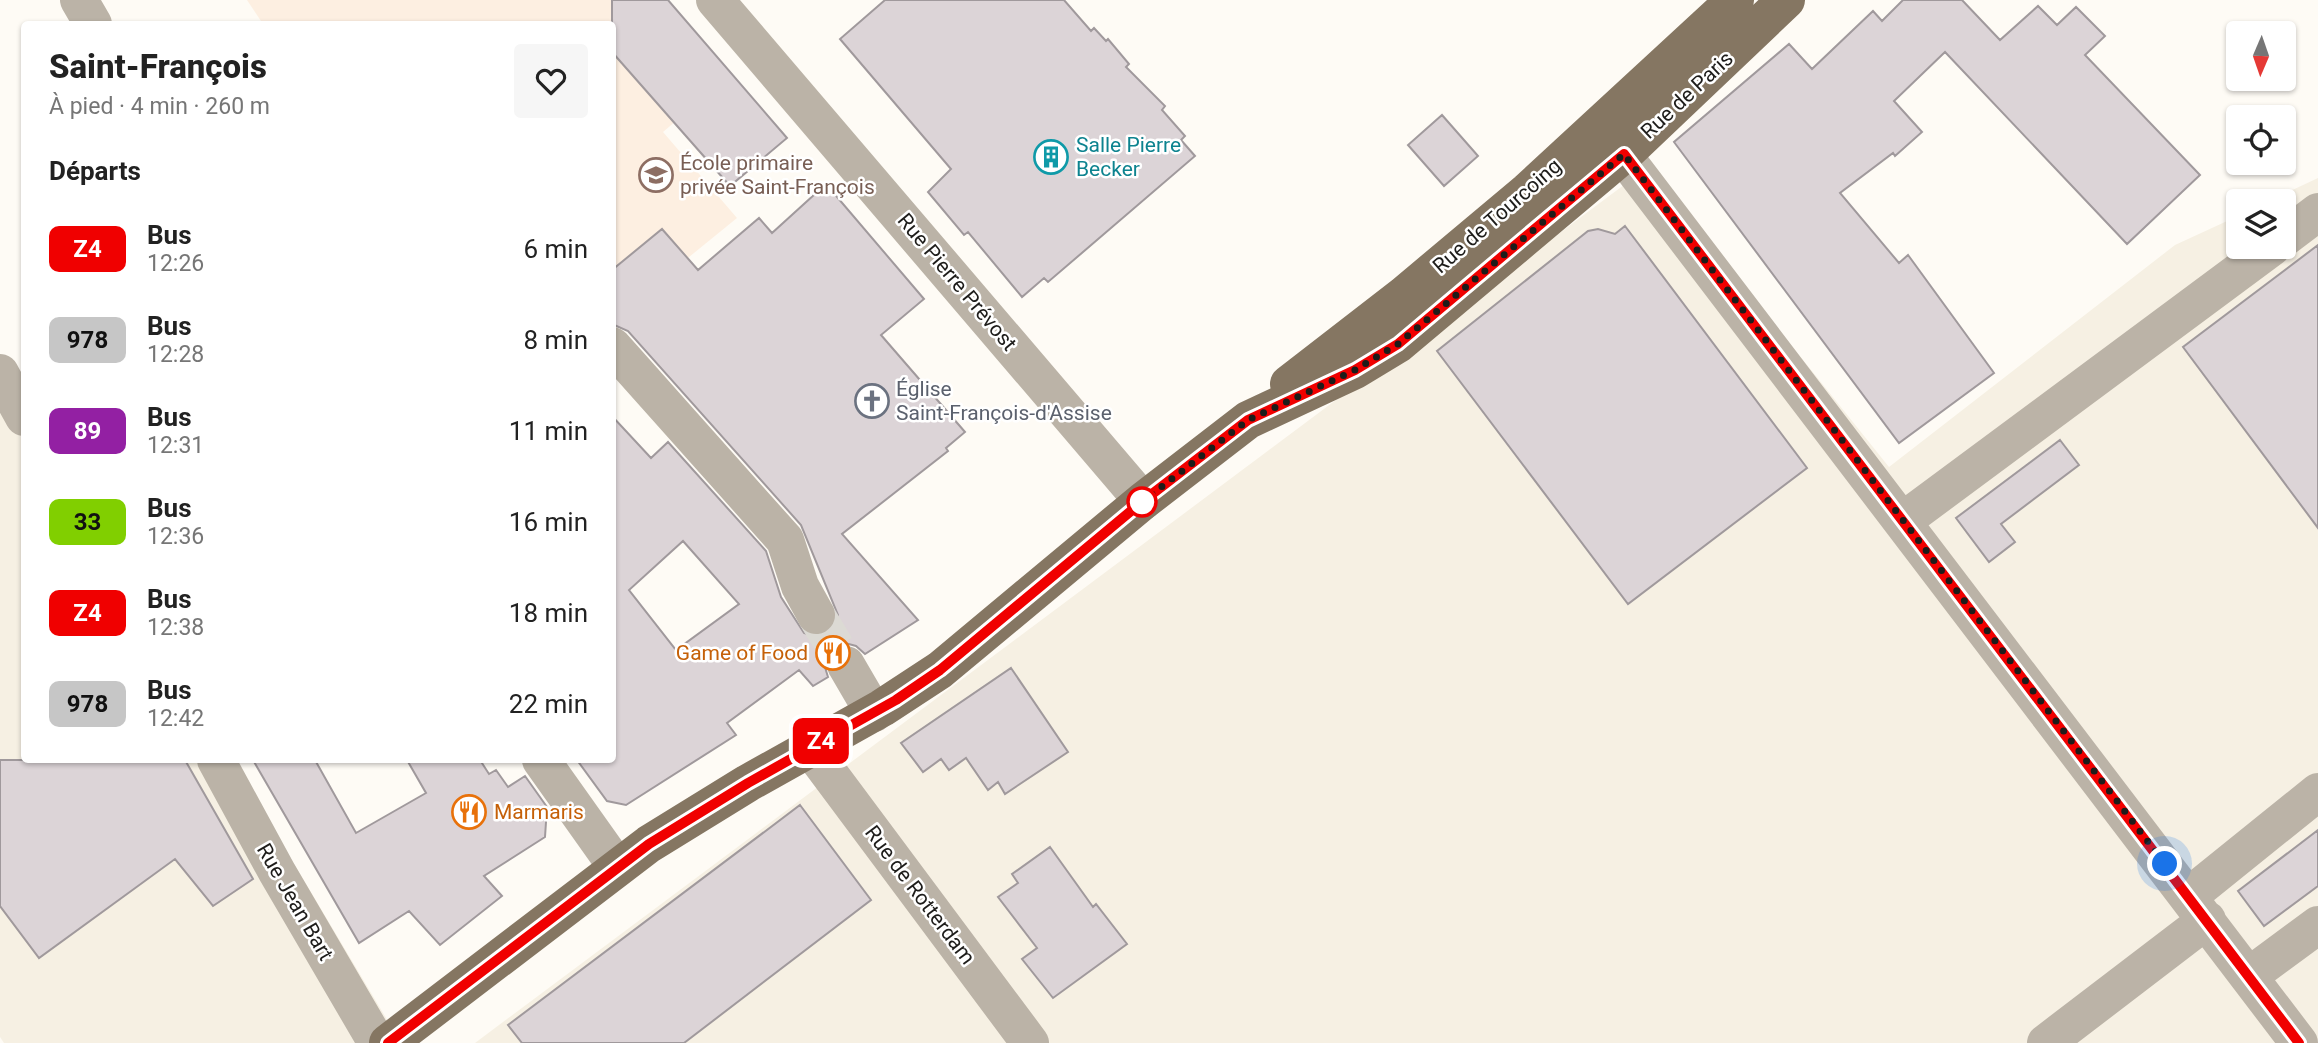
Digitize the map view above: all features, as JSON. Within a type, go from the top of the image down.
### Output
[{"type":"main road","name":"Rue de Paris","points":[[388,1043],[617,867],[687,820],[910,692],[980,639],[1143,501],[1248,420],[1355,370],[1398,344],[1756,6]]},
{"type":"street","points":[[79,0],[91,21]]},
{"type":"street","name":"Rue Pierre Prévost","points":[[715,0],[1143,501]]},
{"type":"street","points":[[1612,140],[1904,520],[2299,1043]]},
{"type":"street","points":[[2296,229],[2318,212]]},
{"type":"street","points":[[1904,520],[2256,259]]},
{"type":"street","points":[[616,350],[785,540],[800,586],[816,615]]},
{"type":"street","points":[[0,373],[21,412]]},
{"type":"street","points":[[846,665],[874,712]]},
{"type":"street","name":"Rue de Rotterdam","points":[[810,748],[1030,1043]]},
{"type":"street","name":"Rue Jean Bart","points":[[218,763],[277,872],[377,1043]]},
{"type":"street","points":[[543,763],[617,867]]},
{"type":"street","points":[[2046,1043],[2198,908],[2318,792]]},
{"type":"street","points":[[2249,976],[2318,925]]},
{"type":"shaded area","name":"École primaire privée Saint-François","points":[[247,0],[668,0],[731,74],[663,132],[737,218],[635,301],[616,279],[616,21],[261,21]]},
{"type":"shaded area","points":[[1648,167],[1889,467],[2175,245],[2226,222],[2226,259],[2296,259],[2295,189],[2318,178],[2318,1043],[475,1043]]},
{"type":"shaded area","points":[[0,368],[21,404],[21,763],[234,763],[401,1043],[4,1043],[0,1037]]},
{"type":"building","points":[[612,0],[668,0],[787,138],[730,186],[616,57],[616,21],[612,21]]},
{"type":"building","name":"Salle Pierre Becker","points":[[885,0],[1064,0],[1091,31],[1094,28],[1106,41],[1108,39],[1129,64],[1126,67],[1165,106],[1162,110],[1185,136],[1181,140],[1195,156],[1048,282],[1044,278],[1022,297],[968,232],[964,235],[928,192],[951,169],[840,39]]},
{"type":"building","points":[[1903,0],[1962,0],[2000,40],[2038,6],[2057,25],[2076,7],[2105,36],[2085,55],[2200,175],[2127,244],[1945,52],[1894,101],[1922,132],[1895,156],[1893,153],[1840,193],[1899,263],[1908,255],[1994,373],[1899,443],[1674,142],[1789,44],[1812,69],[1873,11],[1882,21]]},
{"type":"building","points":[[1442,115],[1478,156],[1444,186],[1408,145]]},
{"type":"building","points":[[826,184],[924,299],[881,335],[965,432],[946,448],[948,451],[842,534],[918,620],[865,654],[856,646],[845,643],[836,646],[827,654],[824,664],[828,677],[813,686],[799,670],[727,723],[736,735],[626,805],[607,801],[579,763],[616,763],[616,420],[651,458],[668,442],[766,551],[781,597],[804,633],[815,637],[826,634],[835,626],[838,615],[801,525],[628,331],[616,326],[616,267],[662,229],[698,270],[759,218],[772,233]],"holes":[[[683,541],[739,604],[676,650],[629,590]]]},
{"type":"building","points":[[1625,226],[1807,468],[1628,604],[1437,351],[1588,231],[1598,229],[1615,234]]},
{"type":"building","points":[[2318,245],[2318,528],[2183,347]]},
{"type":"building","points":[[2060,440],[2079,465],[2001,524],[2015,542],[1989,562],[1956,518]]},
{"type":"building","points":[[1011,668],[1068,752],[1005,794],[998,782],[988,790],[966,758],[949,770],[941,759],[923,772],[901,743]]},
{"type":"building","points":[[0,760],[21,760],[21,763],[187,763],[253,879],[213,906],[175,859],[39,958],[0,906]]},
{"type":"building","points":[[255,763],[317,763],[356,833],[426,793],[409,763],[482,763],[489,774],[496,770],[508,787],[525,776],[547,807],[545,837],[484,876],[502,896],[440,945],[409,911],[359,943]]},
{"type":"building","points":[[800,805],[871,900],[684,1043],[522,1043],[508,1025]]},
{"type":"building","points":[[2318,830],[2318,886],[2264,926],[2238,891]]},
{"type":"building","points":[[1050,847],[1093,907],[1096,904],[1127,944],[1053,998],[1022,959],[1037,948],[998,897],[1018,883],[1012,874]]},
{"type":"tunnel","points":[[816,615],[846,665]]},
{"type":"bus line","name":"Z4","points":[[388,1043],[649,844],[748,783],[910,692],[1001,622],[1202,453],[1248,420],[1304,391],[1355,370],[1398,344],[1549,220],[1624,154],[2140,830],[2299,1043]]},
{"type":"place","name":"Salle Pierre Becker","points":[[1051,157]]},
{"type":"place","name":"École primaire privée Saint-François","points":[[656,175]]},
{"type":"place","name":"Église Saint-François-d'Assise","points":[[872,401]]},
{"type":"place","name":"Game of Food","points":[[833,653]]},
{"type":"place","name":"Marmaris","points":[[469,812]]},
{"type":"route","points":[[1142,502],[1248,420],[1304,391],[1355,370],[1398,344],[1549,220],[1624,154],[2165,864]]}]
